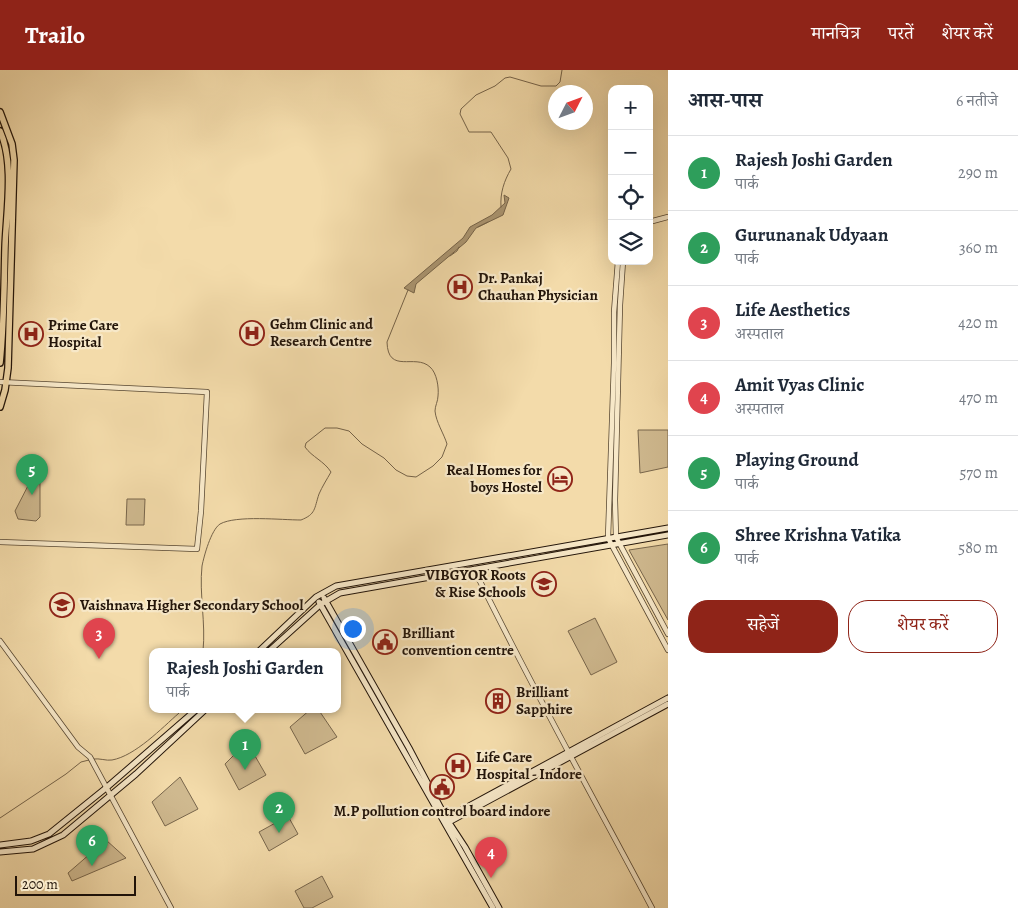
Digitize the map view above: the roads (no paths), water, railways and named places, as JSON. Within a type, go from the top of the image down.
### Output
[{"type":"main road","points":[[0,112],[12,144],[14,160],[12,288],[0,407]]},
{"type":"main road","points":[[0,131],[6,152],[8,189],[0,362]]},
{"type":"main road","points":[[261,648],[316,597],[336,586],[668,528]]},
{"type":"main road","points":[[272,648],[321,604],[340,593],[668,535]]},
{"type":"main road","points":[[321,593],[410,748],[493,908]]},
{"type":"main road","points":[[316,597],[446,820],[465,847],[499,908]]},
{"type":"main road","points":[[571,754],[668,698]]},
{"type":"main road","points":[[446,820],[668,704]]},
{"type":"main road","points":[[0,845],[31,841],[49,834],[106,788],[192,713]]},
{"type":"main road","points":[[0,852],[33,849],[63,835],[202,713]]},
{"type":"street","points":[[653,221],[668,217]]},
{"type":"street","points":[[618,265],[614,304],[614,363],[608,538],[668,650]]},
{"type":"street","points":[[623,265],[620,299],[615,500],[616,537],[668,634]]},
{"type":"street","points":[[0,542],[197,549],[201,511],[207,392],[3,382]]},
{"type":"street","points":[[474,569],[516,655],[571,754],[652,908]]},
{"type":"street","points":[[0,641],[78,746],[90,757],[170,908]]},
{"type":"waterway","points":[[501,207],[503,187],[511,169],[508,158],[491,132],[469,132],[460,114],[461,109],[476,95],[495,86],[505,78],[510,77],[541,86],[556,86],[560,82],[562,70]]},
{"type":"waterway","points":[[478,227],[488,222]]},
{"type":"waterway","points":[[450,256],[459,247]]},
{"type":"waterway","points":[[203,648],[202,566],[211,537],[217,527],[227,521],[248,519],[301,520],[309,516],[331,472],[305,447],[306,443],[325,428],[349,431],[362,444],[384,458],[396,470],[407,476],[416,477],[433,466],[442,457],[447,444],[436,415],[438,389],[434,373],[424,363],[397,361],[392,358],[389,352],[387,342],[408,290]]},
{"type":"waterway","points":[[93,759],[112,760],[130,753],[179,713]]},
{"type":"waterway","points":[[0,818],[81,762],[89,760]]},
{"type":"place","name":"Dr. Pankaj Chauhan Physician","points":[[460,287]]},
{"type":"place","name":"Gehm Clinic and Research Centre","points":[[252,333]]},
{"type":"place","name":"Prime Care Hospital","points":[[31,334]]},
{"type":"place","name":"Real Homes for boys Hostel","points":[[560,479]]},
{"type":"place","name":"Playing Ground","points":[[32,495]]},
{"type":"place","name":"VIBGYOR Roots & Rise Schools","points":[[544,584]]},
{"type":"place","name":"Vaishnava Higher Secondary School","points":[[62,605]]},
{"type":"place","name":"Brilliant convention centre","points":[[385,642]]},
{"type":"place","name":"Life Aesthetics","points":[[99,659]]},
{"type":"place","name":"Brilliant Sapphire","points":[[498,701]]},
{"type":"place","name":"Life Care Hospital - Indore","points":[[458,766]]},
{"type":"place","name":"Rajesh Joshi Garden","points":[[245,770]]},
{"type":"place","name":"M.P pollution control board indore","points":[[442,787]]},
{"type":"place","name":"Gurunanak Udyaan","points":[[279,833]]},
{"type":"place","name":"Shree Krishna Vatika","points":[[92,866]]},
{"type":"place","name":"Amit Vyas Clinic","points":[[491,878]]}]
